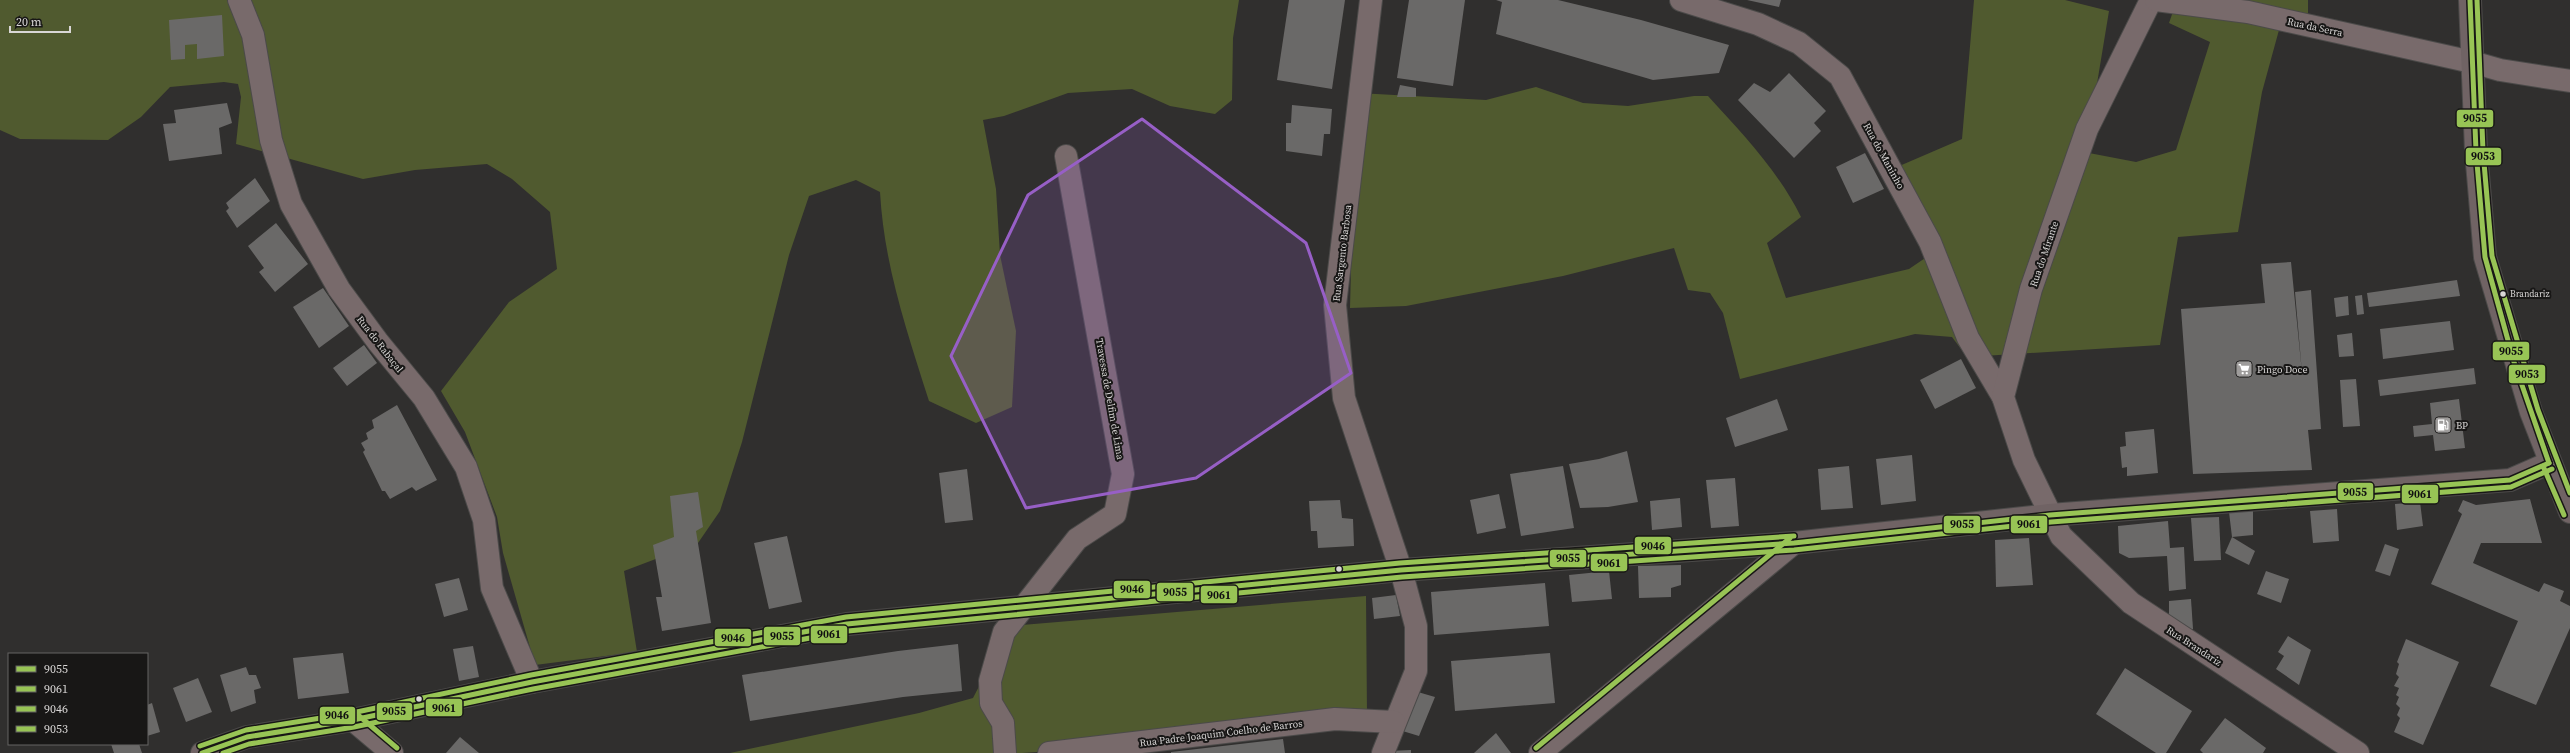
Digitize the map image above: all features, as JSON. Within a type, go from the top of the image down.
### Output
[{"type":"main road","points":[[2470,0],[2476,151],[2485,257],[2514,362],[2550,463],[2570,512]]},
{"type":"main road","points":[[202,753],[247,737],[353,720],[532,682],[847,624],[1026,605],[1401,570],[1794,543],[2050,515],[2510,480],[2550,463]]},
{"type":"street","name":"Rua do Rabaçal","points":[[239,0],[253,35],[271,140],[291,204],[339,289],[378,342],[424,398],[466,467],[484,520],[492,588],[532,682]]},
{"type":"street","name":"Rua Sargento Barbosa","points":[[1371,0],[1335,305],[1344,398],[1401,570],[1416,626],[1416,671],[1394,722],[1383,753]]},
{"type":"street","name":"Rua do Maninho","points":[[1681,0],[1758,24],[1799,43],[1840,76],[1930,242],[1968,338],[2003,397]]},
{"type":"street","name":"Rua do Mirante","points":[[2003,397],[2032,289],[2087,129],[2151,0]]},
{"type":"street","name":"Rua da Serra","points":[[2156,0],[2248,12],[2472,62],[2500,70],[2570,81]]},
{"type":"street","name":"Travessa de Delfim de Lima","points":[[1005,753],[1003,723],[991,703],[990,681],[1004,632],[1077,539],[1115,514],[1123,474],[1066,156]]},
{"type":"street","points":[[2003,397],[2024,460],[2050,515]]},
{"type":"street","name":"Rua Brandariz","points":[[2050,515],[2061,536],[2131,603],[2358,753]]},
{"type":"street","points":[[1540,753],[1794,543]]},
{"type":"street","name":"Rua Padre Joaquim Coelho de Barros","points":[[1049,753],[1335,719],[1394,722]]},
{"type":"street","points":[[353,720],[392,753]]},
{"type":"highlighted area","points":[[1142,119],[1306,243],[1351,373],[1196,478],[1026,508],[951,356],[1028,195]]},
{"type":"green space","points":[[0,0],[1239,0],[1233,38],[1232,100],[1215,114],[1170,106],[1132,89],[1068,93],[1004,116],[983,120],[996,189],[1000,255],[1016,331],[1012,407],[976,423],[929,401],[905,324],[891,272],[882,219],[880,192],[856,180],[809,196],[789,255],[742,442],[720,511],[698,543],[624,571],[637,652],[535,665],[503,553],[497,517],[465,432],[441,391],[509,302],[557,269],[550,212],[512,179],[487,164],[415,170],[363,179],[236,144],[241,97],[238,84],[224,82],[170,87],[141,117],[108,140],[20,139],[0,130]]},
{"type":"green space","points":[[1974,0],[2065,0],[2109,11],[2092,114],[2089,153],[2136,162],[2176,150],[2210,42],[2169,23],[2177,0],[2308,0],[2308,34],[2279,30],[2262,92],[2238,232],[2178,237],[2160,345],[1967,357],[1952,337],[1915,334],[1740,379],[1723,313],[1710,293],[1688,290],[1674,248],[1563,276],[1406,306],[1350,308],[1353,192],[1358,93],[1486,100],[1536,87],[1583,103],[1628,106],[1694,96],[1708,96],[1747,139],[1771,169],[1792,200],[1801,217],[1767,243],[1786,298],[1909,269],[1940,248],[1897,167],[1962,139]]},
{"type":"green space","points":[[1366,596],[1367,715],[1144,745],[1022,753],[730,753],[919,713],[973,698],[1010,626]]},
{"type":"building","points":[[1289,0],[1345,0],[1332,89],[1277,80]]},
{"type":"building","points":[[1409,0],[1465,0],[1453,86],[1397,78]]},
{"type":"building","points":[[1496,0],[1558,0],[1641,20],[1729,45],[1719,73],[1653,80],[1496,34],[1502,2]]},
{"type":"building","points":[[1747,0],[1781,0],[1779,7]]},
{"type":"building","points":[[222,15],[224,56],[197,59],[197,44],[185,45],[185,59],[171,60],[169,20]]},
{"type":"building","points":[[1789,73],[1826,111],[1814,123],[1821,131],[1794,158],[1738,100],[1754,83],[1770,92]]},
{"type":"building","points":[[1400,85],[1416,88],[1416,97],[1397,97]]},
{"type":"building","points":[[227,103],[232,123],[219,128],[222,154],[169,161],[163,124],[176,123],[174,110]]},
{"type":"building","points":[[1292,105],[1332,109],[1330,134],[1324,134],[1322,156],[1286,151],[1286,123],[1291,123]]},
{"type":"building","points":[[1865,153],[1884,189],[1853,203],[1836,167]]},
{"type":"building","points":[[255,178],[270,201],[237,228],[226,211],[229,208],[226,203]]},
{"type":"building","points":[[276,223],[308,264],[275,292],[259,272],[264,268],[248,246]]},
{"type":"building","name":"Pingo Doce","points":[[2291,262],[2302,373],[2295,292],[2311,290],[2321,429],[2308,430],[2312,470],[2193,474],[2181,309],[2265,303],[2261,264]]},
{"type":"building","points":[[2457,280],[2460,296],[2369,307],[2367,293]]},
{"type":"building","points":[[323,288],[349,326],[319,348],[293,307]]},
{"type":"building","points":[[2362,295],[2364,314],[2357,315],[2355,296]]},
{"type":"building","points":[[2348,296],[2349,315],[2336,317],[2334,298]]},
{"type":"building","points":[[2450,321],[2454,350],[2383,359],[2380,329]]},
{"type":"building","points":[[2352,333],[2354,356],[2339,357],[2337,335]]},
{"type":"building","points":[[364,345],[377,363],[347,386],[333,368]]},
{"type":"building","points":[[1961,359],[1976,388],[1935,409],[1920,380]]},
{"type":"building","points":[[2474,368],[2476,384],[2380,396],[2378,380]]},
{"type":"building","points":[[2356,379],[2360,426],[2343,427],[2340,380]]},
{"type":"building","points":[[1777,399],[1788,430],[1735,447],[1726,418]]},
{"type":"building","name":"BP","points":[[2459,399],[2465,448],[2435,451],[2433,435],[2414,437],[2413,426],[2432,424],[2430,403]]},
{"type":"building","points":[[397,405],[437,480],[416,491],[412,487],[390,499],[385,491],[382,491],[363,452],[365,450],[361,443],[368,439],[366,433],[374,428],[372,420]]},
{"type":"building","points":[[2154,429],[2158,473],[2127,476],[2127,467],[2122,468],[2120,447],[2126,446],[2125,432]]},
{"type":"building","points":[[1627,451],[1638,502],[1608,507],[1580,508],[1569,464],[1599,459]]},
{"type":"building","points":[[1912,455],[1916,501],[1881,505],[1876,459]]},
{"type":"building","points":[[1563,466],[1574,528],[1521,536],[1510,474]]},
{"type":"building","points":[[1849,466],[1853,508],[1821,510],[1818,469]]},
{"type":"building","points":[[967,469],[973,520],[945,523],[939,473]]},
{"type":"building","points":[[1735,478],[1739,526],[1711,528],[1706,480]]},
{"type":"building","points":[[698,492],[703,527],[696,531],[711,623],[662,631],[656,597],[662,597],[653,545],[674,537],[670,496]]},
{"type":"building","points":[[1499,494],[1506,528],[1477,534],[1470,500]]},
{"type":"building","points":[[1680,498],[1682,527],[1652,530],[1650,501]]},
{"type":"building","points":[[2530,499],[2542,543],[2481,543],[2473,563],[2539,592],[2544,583],[2564,591],[2560,601],[2570,606],[2570,628],[2536,705],[2490,686],[2518,621],[2431,584],[2462,514],[2458,511],[2463,500],[2476,505]]},
{"type":"building","points":[[1340,500],[1342,518],[1353,519],[1354,546],[1318,548],[1317,531],[1311,531],[1309,501]]},
{"type":"building","points":[[2420,502],[2423,526],[2397,530],[2395,504]]},
{"type":"building","points":[[2253,507],[2253,535],[2232,537],[2229,512]]},
{"type":"building","points":[[2337,509],[2339,541],[2313,543],[2310,511]]},
{"type":"building","points":[[2219,517],[2221,560],[2194,561],[2191,518]]},
{"type":"building","points":[[2168,521],[2170,548],[2184,547],[2186,589],[2169,591],[2167,556],[2129,558],[2119,553],[2118,526]]},
{"type":"building","points":[[787,536],[802,602],[769,609],[754,543]]},
{"type":"building","points":[[2232,537],[2255,551],[2249,565],[2225,553]]},
{"type":"building","points":[[2029,538],[2033,585],[1996,587],[1995,540]]},
{"type":"building","points":[[2385,544],[2399,549],[2390,576],[2375,571]]},
{"type":"building","points":[[1681,565],[1681,585],[1671,588],[1671,597],[1639,598],[1638,566]]},
{"type":"building","points":[[1609,571],[1612,599],[1572,602],[1569,575]]},
{"type":"building","points":[[2266,571],[2289,579],[2281,603],[2257,594]]},
{"type":"building","points":[[459,578],[468,610],[444,617],[435,584]]},
{"type":"building","points":[[1545,583],[1549,626],[1434,635],[1431,592]]},
{"type":"building","points":[[1396,595],[1400,616],[1374,619],[1372,598]]},
{"type":"building","points":[[2191,599],[2193,629],[2188,629],[2169,615],[2169,601]]},
{"type":"building","points":[[2288,636],[2311,650],[2299,685],[2276,669],[2284,656],[2278,652]]},
{"type":"building","points":[[2406,639],[2459,662],[2423,745],[2394,732],[2400,718],[2397,715],[2400,708],[2396,704],[2399,697],[2396,695],[2399,688],[2394,686],[2399,677],[2396,674],[2399,664],[2397,662]]},
{"type":"building","points":[[958,644],[962,691],[903,697],[750,721],[742,675],[898,651]]},
{"type":"building","points":[[473,646],[479,677],[459,681],[453,649]]},
{"type":"building","points":[[343,653],[349,693],[298,699],[293,658]]},
{"type":"building","points":[[1550,653],[1555,703],[1455,711],[1451,661]]},
{"type":"building","points":[[246,667],[249,675],[256,675],[261,688],[254,690],[256,703],[231,712],[220,675]]},
{"type":"building","points":[[2125,668],[2192,711],[2166,753],[2156,753],[2096,714]]},
{"type":"building","points":[[198,678],[212,712],[186,722],[173,688]]},
{"type":"building","points":[[1411,690],[1435,697],[1419,736],[1396,729]]},
{"type":"building","points":[[152,703],[160,732],[148,736],[148,705]]},
{"type":"building","points":[[2225,718],[2266,748],[2263,753],[2203,753],[2200,750]]},
{"type":"building","points":[[1496,733],[1511,753],[1474,753]]},
{"type":"building","points":[[460,737],[479,753],[446,753]]},
{"type":"building","points":[[1283,739],[1285,753],[1171,753],[1171,752]]},
{"type":"building","points":[[111,745],[139,745],[142,753],[114,753]]},
{"type":"building","points":[[1411,750],[1411,753],[1389,753],[1389,751]]},
{"type":"transit line","name":"9055","points":[[2470,0],[2476,151],[2485,257],[2514,362],[2549,463]]},
{"type":"transit line","name":"9053","points":[[2477,0],[2483,151],[2492,256],[2538,410],[2570,493]]},
{"type":"transit line","name":"9055","points":[[202,753],[247,737],[353,720],[532,682],[847,624],[1401,570],[1794,543],[2050,515],[2510,480],[2549,463]]},
{"type":"transit line","name":"9061","points":[[2543,466],[2564,515]]},
{"type":"transit line","name":"9061","points":[[223,753],[249,744],[354,727],[533,689],[848,631],[1402,577],[1794,550],[2051,522],[2511,487],[2552,469]]},
{"type":"transit line","name":"9046","points":[[200,746],[246,730],[352,713],[531,675],[846,617],[1400,563],[1794,536]]},
{"type":"transit line","name":"9046","points":[[1536,748],[1790,538]]},
{"type":"transit line","name":"9046","points":[[358,715],[397,748]]},
{"type":"place","name":"Brandariz","points":[[2503,294]]},
{"type":"place","name":"Pingo Doce","points":[[2244,369]]},
{"type":"place","name":"BP","points":[[2443,425]]}]
